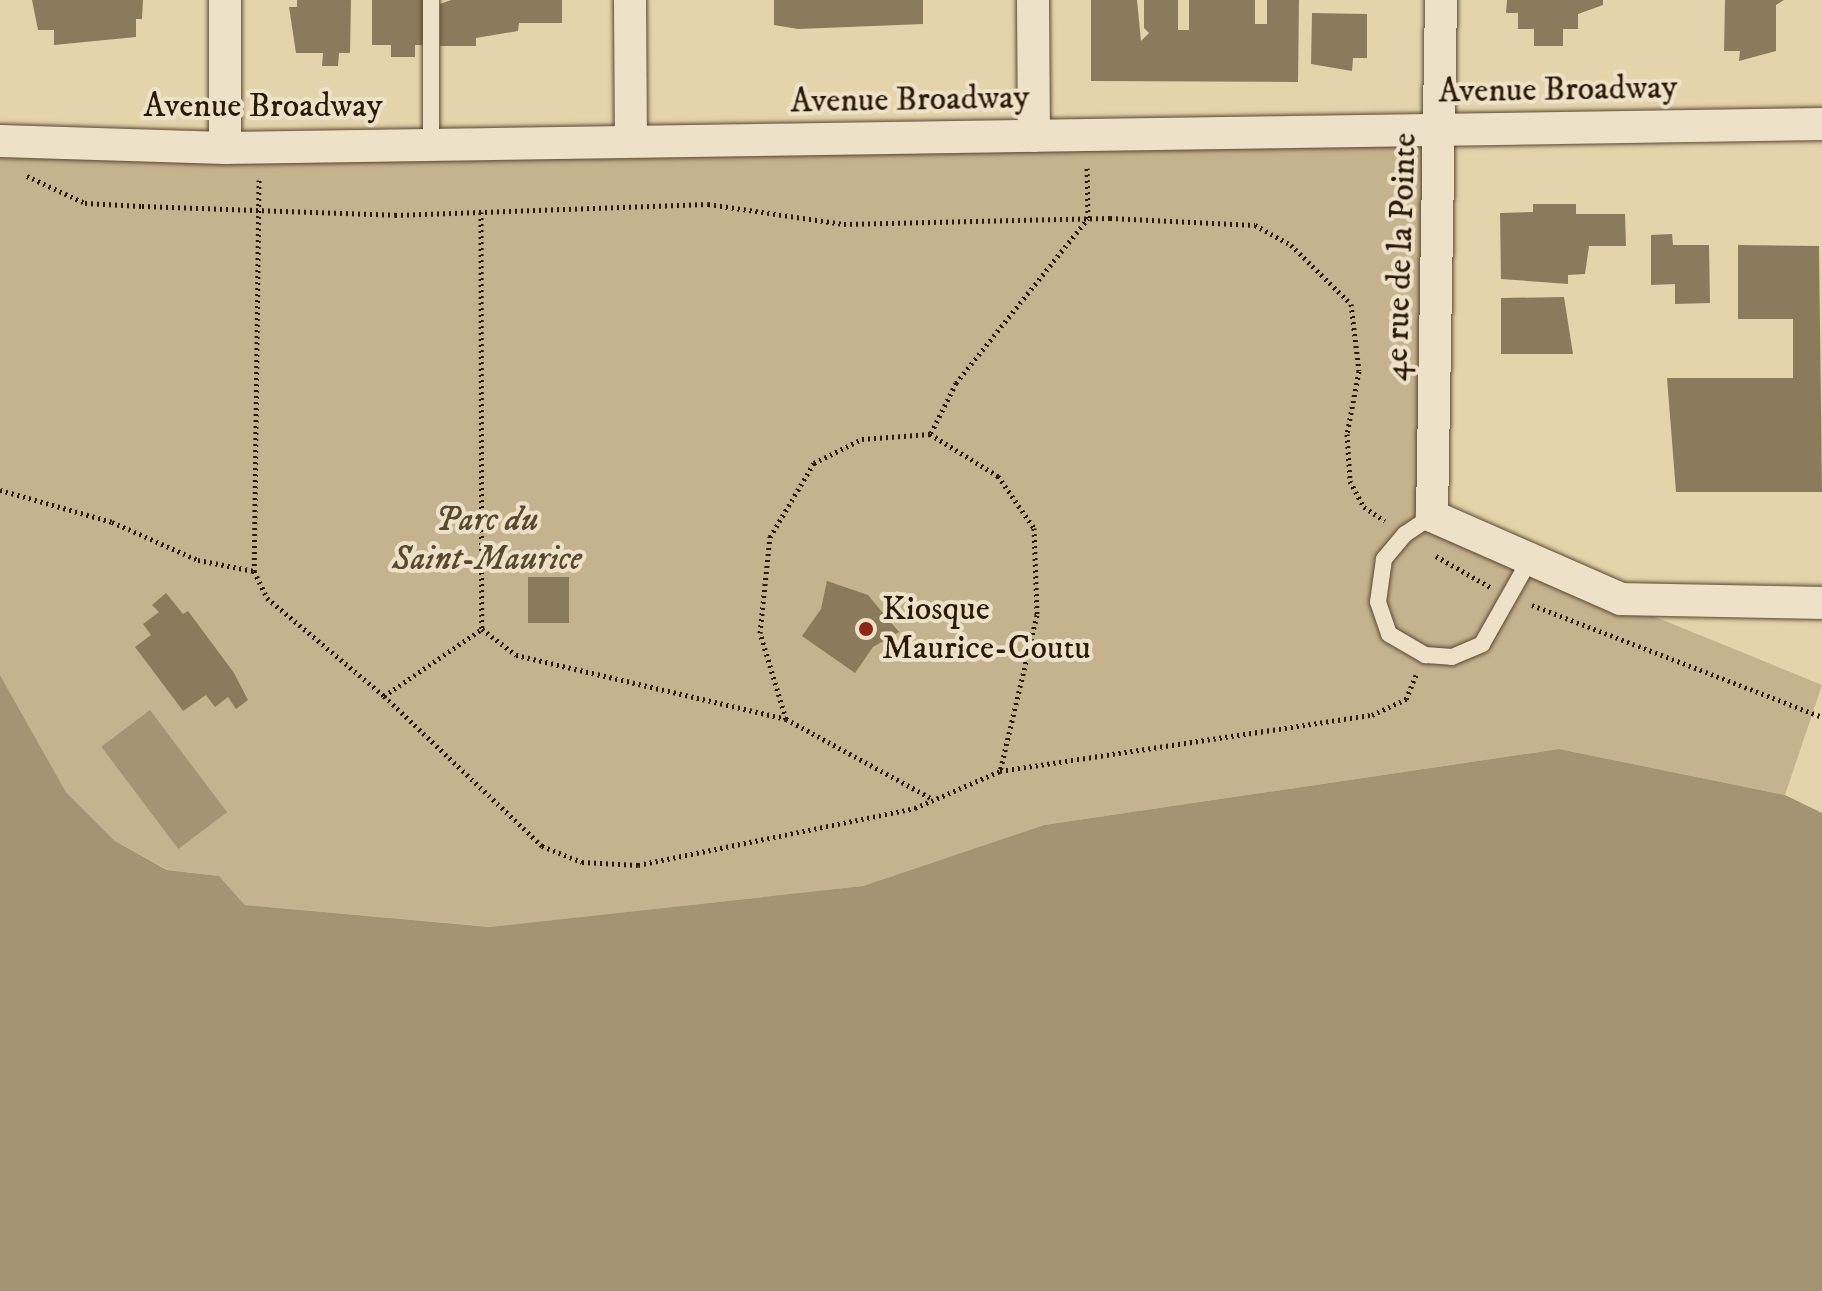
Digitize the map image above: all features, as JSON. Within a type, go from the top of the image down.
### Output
[{"type":"street","points":[[225,0],[225,148]]},
{"type":"street","points":[[630,0],[631,141]]},
{"type":"street","points":[[1033,0],[1034,136]]},
{"type":"street","name":"4e rue de la Pointe","points":[[1432,516],[1443,130],[1441,0]]},
{"type":"street","name":"Avenue Broadway","points":[[6,155],[262,147],[1822,124]]},
{"type":"street","points":[[1432,516],[1621,599],[1822,603]]},
{"type":"lane","points":[[431,0],[431,145]]},
{"type":"lane","points":[[1432,516],[1405,534],[1384,559],[1378,602],[1389,634],[1425,655],[1452,657],[1482,644],[1512,596],[1530,559]]},
{"type":"path","points":[[930,434],[956,383],[1088,218],[1086,135]]},
{"type":"path","points":[[262,147],[257,210],[254,571],[267,598],[384,696],[542,846],[582,862],[638,865],[934,799],[1000,771],[1372,715],[1406,699],[1425,655]]},
{"type":"path","points":[[6,155],[85,203],[257,210],[481,212],[708,204],[844,224],[1088,218],[1255,225],[1291,245],[1351,304],[1359,371],[1347,434],[1350,481],[1364,507],[1461,574],[1822,717]]},
{"type":"path","points":[[481,212],[482,629]]},
{"type":"path","points":[[786,719],[760,633],[770,537],[814,463],[862,439],[930,434],[998,476],[1034,528],[1037,615],[1000,771]]},
{"type":"path","points":[[0,490],[112,522],[198,560],[254,571]]},
{"type":"path","points":[[384,696],[482,629]]},
{"type":"path","points":[[482,629],[516,655],[786,719],[934,799]]},
{"type":"green space","name":"Parc du Saint-Maurice","points":[[1427,136],[1427,372],[1415,519],[1822,685],[1785,795],[1559,749],[1044,825],[863,886],[491,927],[245,905],[219,876],[168,870],[115,841],[66,792],[0,675],[0,145]]},
{"type":"shaded area","points":[[0,675],[66,792],[115,841],[167,870],[219,876],[245,905],[490,927],[863,886],[1044,825],[1559,749],[1785,795],[1822,813],[1822,1291],[0,1291]]},
{"type":"shaded area","points":[[150,710],[227,812],[178,849],[101,747]]},
{"type":"building","points":[[32,0],[143,0],[142,19],[136,19],[136,37],[54,45],[54,30],[38,30]]},
{"type":"building","points":[[297,0],[351,0],[350,53],[339,53],[338,66],[322,66],[323,53],[296,53],[289,7],[297,7]]},
{"type":"building","points":[[372,0],[430,0],[431,45],[415,45],[415,57],[391,57],[391,45],[372,45]]},
{"type":"building","points":[[451,0],[562,0],[562,23],[519,23],[518,31],[476,38],[476,46],[440,46],[440,4]]},
{"type":"building","points":[[774,0],[923,0],[923,24],[798,29],[774,25]]},
{"type":"building","points":[[1091,0],[1137,0],[1141,41],[1149,33],[1144,28],[1144,0],[1178,0],[1178,30],[1189,30],[1189,0],[1255,0],[1255,24],[1267,24],[1267,0],[1299,0],[1298,82],[1091,81]]},
{"type":"building","points":[[1507,0],[1603,0],[1603,5],[1578,14],[1578,29],[1563,29],[1563,46],[1534,46],[1534,29],[1518,29],[1518,13],[1506,13]]},
{"type":"building","points":[[1725,0],[1784,0],[1776,5],[1776,51],[1739,61],[1740,51],[1724,51]]},
{"type":"building","points":[[1312,13],[1367,14],[1367,58],[1353,58],[1352,71],[1311,64]]},
{"type":"building","points":[[1533,204],[1576,204],[1576,214],[1625,214],[1626,246],[1589,246],[1585,274],[1568,275],[1568,284],[1501,279],[1500,213],[1533,212]]},
{"type":"building","points":[[1672,234],[1673,245],[1709,245],[1710,303],[1675,304],[1675,284],[1651,285],[1651,235]]},
{"type":"building","points":[[1738,245],[1819,246],[1822,492],[1676,492],[1667,378],[1793,378],[1793,319],[1738,319]]},
{"type":"building","points":[[1564,297],[1573,354],[1501,354],[1501,298]]},
{"type":"building","points":[[528,577],[569,577],[569,623],[528,623]]},
{"type":"building","points":[[827,581],[868,595],[899,632],[873,647],[855,673],[802,636],[821,609]]},
{"type":"building","points":[[166,593],[183,614],[188,611],[234,673],[248,700],[236,709],[228,697],[215,707],[206,695],[183,711],[135,647],[151,635],[143,624],[159,612],[152,605]]},
{"type":"place","name":"Kiosque Maurice-Coutu","points":[[866,629]]}]
